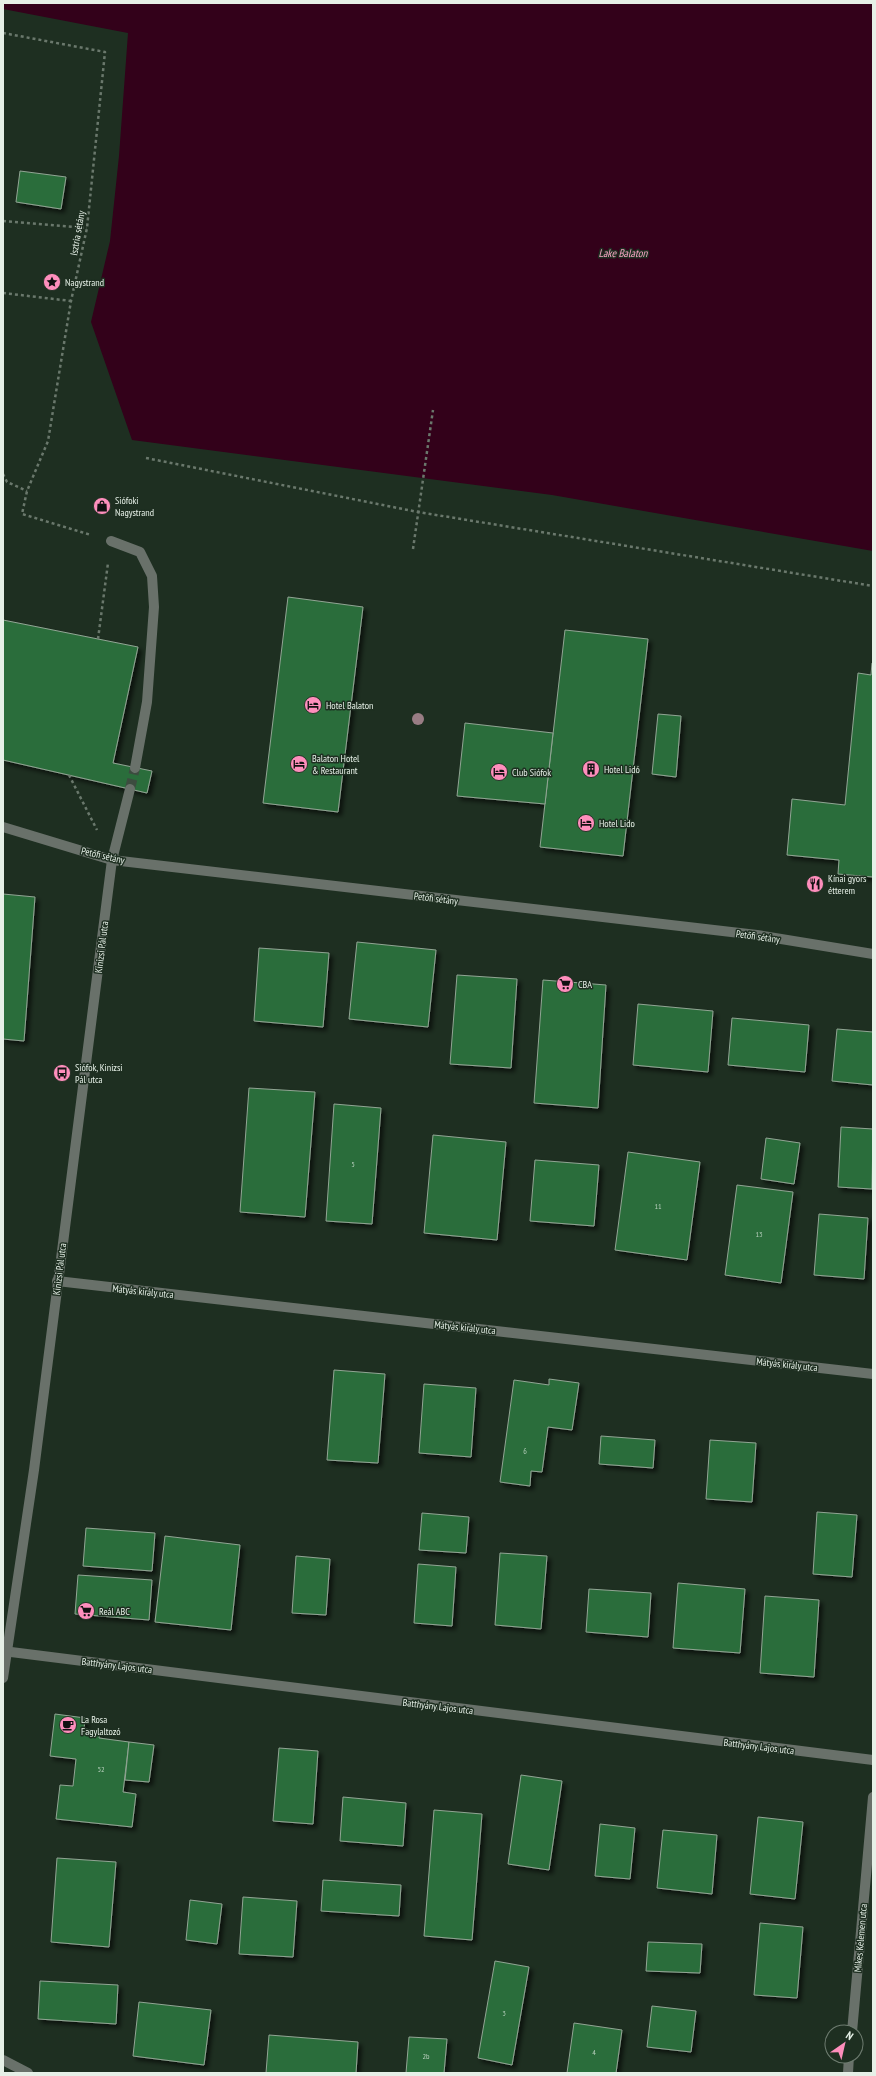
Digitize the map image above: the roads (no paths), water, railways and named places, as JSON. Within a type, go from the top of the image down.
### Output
[{"type":"street","points":[[111,541],[140,552],[152,576],[154,607],[147,702],[135,768]]},
{"type":"street","name":"Kinizsi Pál utca","points":[[3,1678],[4,1651],[34,1470],[112,860],[130,789]]},
{"type":"street","name":"Petőfi sétány","points":[[3,827],[112,860],[749,934],[873,954]]},
{"type":"street","name":"Mátyás király utca","points":[[57,1281],[873,1374]]},
{"type":"street","name":"Batthyány Lajos utca","points":[[4,1651],[873,1760]]},
{"type":"street","name":"Mikes Kelemen utca","points":[[853,2024],[873,1797]]},
{"type":"street","points":[[3,2060],[28,2073]]},
{"type":"water","name":"Lake Balaton","points":[[3,3],[873,3],[873,551],[552,495],[132,440],[91,322],[110,241],[119,156],[128,33],[3,9]]},
{"type":"tunnel","points":[[130,789],[135,768]]},
{"type":"place","name":"Nagystrand","points":[[52,282]]},
{"type":"place","name":"Siófoki Nagystrand","points":[[102,506]]},
{"type":"place","name":"Hotel Balaton","points":[[313,705]]},
{"type":"place","name":"Balaton Hotel & Restaurant","points":[[299,764]]},
{"type":"place","name":"Hotel Lidó","points":[[591,769]]},
{"type":"place","name":"Club Siófok","points":[[499,772]]},
{"type":"place","name":"Hotel Lido","points":[[586,823]]},
{"type":"place","name":"Kínai gyors étterem","points":[[815,884]]},
{"type":"place","name":"CBA","points":[[565,984]]},
{"type":"place","name":"Siófok, Kinizsi Pál utca","points":[[62,1073]]},
{"type":"place","name":"Reál ABC","points":[[86,1611]]},
{"type":"place","name":"La Rosa Fagylaltozó","points":[[68,1725]]}]
